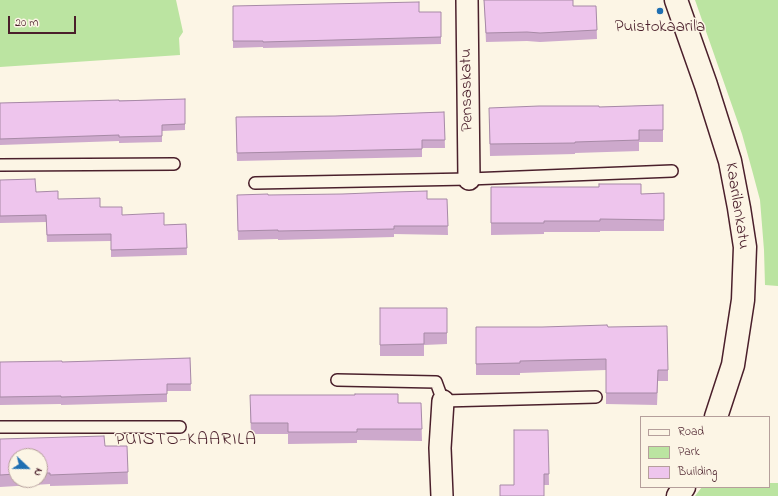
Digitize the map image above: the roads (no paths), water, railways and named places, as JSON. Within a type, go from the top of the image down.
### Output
[{"type":"street","name":"Pensaskatu","points":[[467,0],[470,180]]},
{"type":"street","name":"Kaarilankatu","points":[[676,0],[706,85],[730,161],[745,247],[743,300],[733,365],[716,416]]},
{"type":"street","points":[[442,496],[440,448],[443,401]]},
{"type":"lane","points":[[0,165],[174,164]]},
{"type":"lane","points":[[256,182],[470,180],[672,171]]},
{"type":"lane","points":[[337,380],[436,382],[443,401],[596,397]]},
{"type":"lane","points":[[0,427],[180,427]]},
{"type":"place","name":"Puistokaarila","points":[[660,11]]},
{"type":"district","name":"PUISTO-KAARILA","points":[[186,441]]}]
